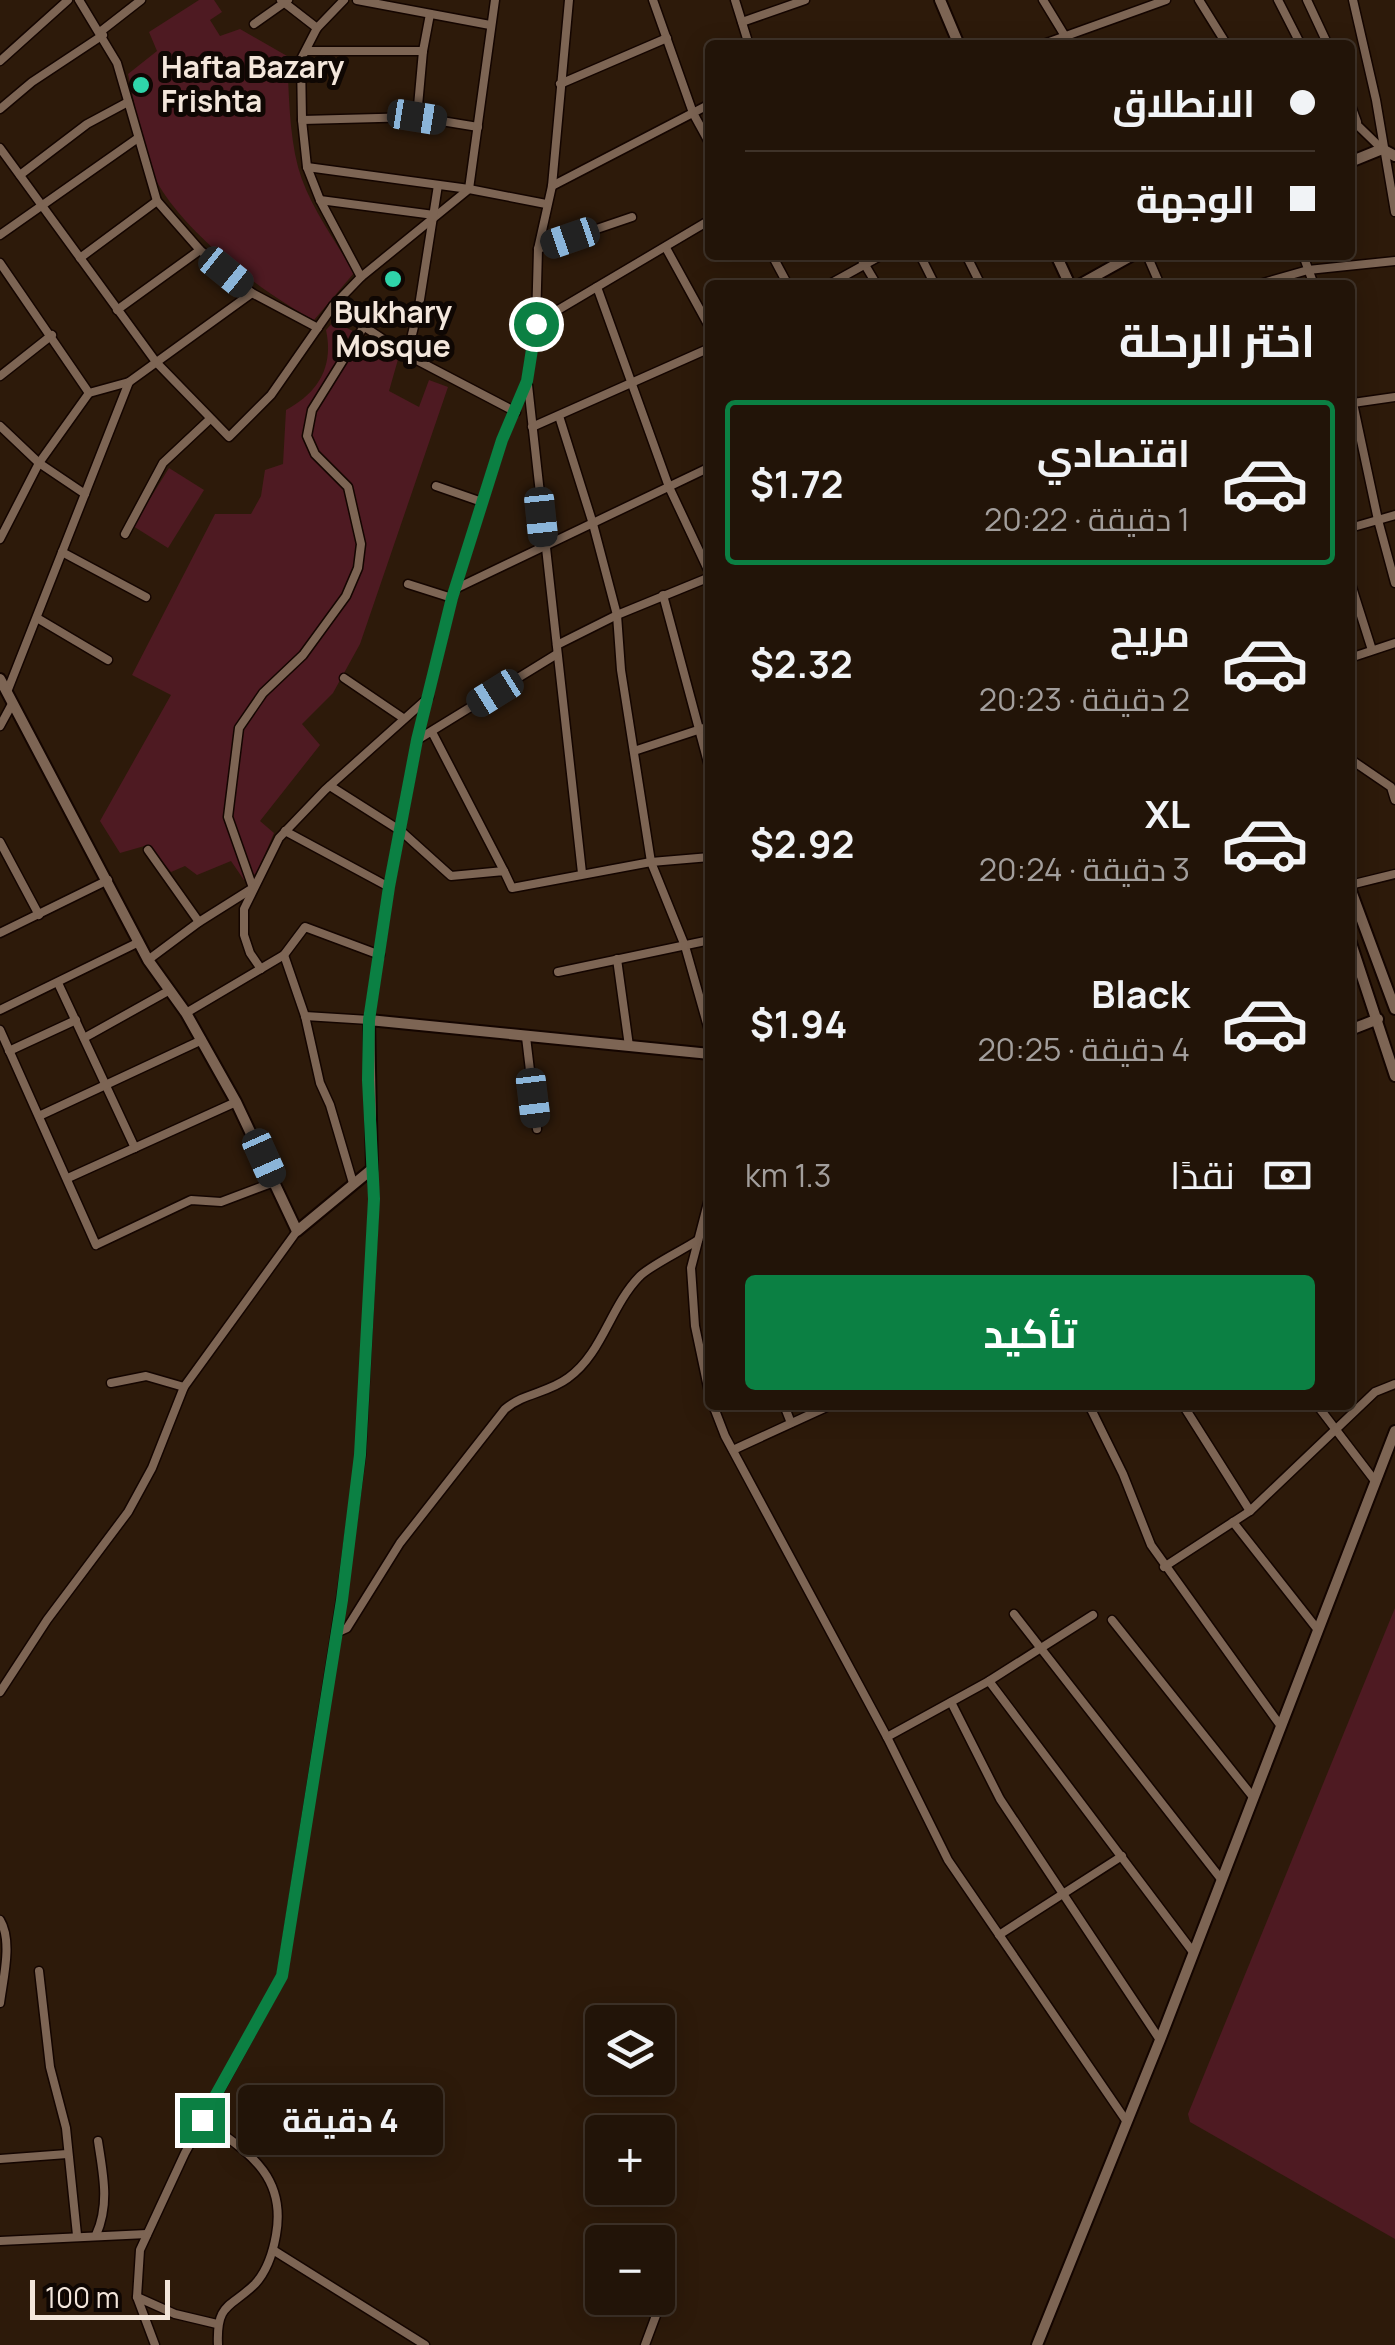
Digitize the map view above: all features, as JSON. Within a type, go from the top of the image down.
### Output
[{"type":"street","points":[[0,61],[68,0]]},
{"type":"street","points":[[79,0],[117,63],[157,201],[200,250],[252,293],[318,328]]},
{"type":"street","points":[[0,108],[142,0]]},
{"type":"street","points":[[344,0],[317,28],[299,69],[302,120],[307,167],[361,277]]},
{"type":"street","points":[[357,0],[490,24]]},
{"type":"street","points":[[0,148],[156,362],[229,437],[271,395],[332,306],[361,277],[468,189],[494,0]]},
{"type":"street","points":[[155,2345],[137,2297],[140,2250],[202,2120],[282,1976],[360,1455],[374,1199],[369,1020],[417,740],[482,502],[527,381],[536,324],[538,250],[552,186],[570,0]]},
{"type":"street","points":[[654,0],[692,113],[705,135]]},
{"type":"street","points":[[735,0],[747,40]]},
{"type":"street","points":[[742,22],[805,0]]},
{"type":"street","points":[[940,0],[958,40]]},
{"type":"street","points":[[1043,0],[1065,36]]},
{"type":"street","points":[[1059,40],[1166,0]]},
{"type":"street","points":[[1199,0],[1224,40]]},
{"type":"street","points":[[1278,0],[1298,40]]},
{"type":"street","points":[[1307,0],[1326,40]]},
{"type":"street","points":[[1353,0],[1376,100],[1395,212]]},
{"type":"street","points":[[254,24],[285,1],[317,28]]},
{"type":"street","points":[[417,117],[422,51],[430,14]]},
{"type":"street","points":[[560,84],[666,38]]},
{"type":"street","points":[[306,50],[422,51]]},
{"type":"street","points":[[20,174],[88,124],[128,102]]},
{"type":"street","points":[[552,186],[705,106]]},
{"type":"street","points":[[302,120],[417,117],[478,127]]},
{"type":"street","points":[[1355,117],[1358,126]]},
{"type":"street","points":[[1355,123],[1395,156]]},
{"type":"street","points":[[0,235],[138,138]]},
{"type":"street","points":[[1355,160],[1382,149]]},
{"type":"street","points":[[307,167],[546,204]]},
{"type":"street","points":[[407,355],[419,306],[438,185]]},
{"type":"street","points":[[320,200],[434,215]]},
{"type":"street","points":[[80,258],[157,201]]},
{"type":"street","points":[[538,250],[632,217]]},
{"type":"street","points":[[536,324],[705,223]]},
{"type":"street","points":[[666,248],[705,319]]},
{"type":"street","points":[[118,310],[200,250]]},
{"type":"street","points":[[862,260],[874,280]]},
{"type":"street","points":[[837,280],[872,260]]},
{"type":"street","points":[[1088,280],[1124,260]]},
{"type":"street","points":[[1305,260],[1312,280]]},
{"type":"street","points":[[1273,280],[1308,270],[1395,260]]},
{"type":"street","points":[[0,263],[90,392]]},
{"type":"street","points":[[0,286],[11,278]]},
{"type":"street","points":[[597,287],[669,487],[705,571]]},
{"type":"street","points":[[0,540],[39,463],[90,392],[128,382],[252,293]]},
{"type":"street","points":[[332,306],[407,355],[516,412]]},
{"type":"street","points":[[253,888],[228,817],[239,728],[263,693],[303,655],[346,596],[358,568],[361,544],[348,487],[314,454],[307,436],[312,410],[363,328]]},
{"type":"street","points":[[0,376],[52,335]]},
{"type":"street","points":[[532,427],[705,350]]},
{"type":"street","points":[[527,381],[582,873]]},
{"type":"street","points":[[7,692],[128,382]]},
{"type":"street","points":[[1355,402],[1395,397]]},
{"type":"street","points":[[1355,411],[1395,583]]},
{"type":"street","points":[[558,416],[617,615],[621,670],[651,862],[685,946],[705,1016]]},
{"type":"street","points":[[125,534],[163,463],[210,419]]},
{"type":"street","points":[[0,427],[39,463],[85,494]]},
{"type":"street","points":[[408,584],[454,594],[705,470]]},
{"type":"street","points":[[436,486],[482,502]]},
{"type":"street","points":[[1355,527],[1395,515]]},
{"type":"street","points":[[62,552],[146,597]]},
{"type":"street","points":[[417,740],[617,615],[705,581]]},
{"type":"street","points":[[663,595],[705,752]]},
{"type":"street","points":[[1355,597],[1372,650]]},
{"type":"street","points":[[37,618],[108,660]]},
{"type":"street","points":[[1355,656],[1395,643]]},
{"type":"street","points":[[0,678],[148,960],[186,1013],[236,1102],[297,1232]]},
{"type":"street","points":[[344,678],[404,718]]},
{"type":"street","points":[[261,969],[244,935],[244,909],[285,831],[429,698]]},
{"type":"street","points":[[0,726],[12,704]]},
{"type":"street","points":[[634,751],[705,728]]},
{"type":"street","points":[[432,732],[512,888],[651,862],[705,857]]},
{"type":"street","points":[[1355,763],[1391,788],[1395,800]]},
{"type":"street","points":[[330,786],[401,831],[451,876],[504,871]]},
{"type":"street","points":[[285,831],[389,887]]},
{"type":"street","points":[[0,842],[39,915]]},
{"type":"street","points":[[148,850],[199,922]]},
{"type":"street","points":[[1355,885],[1395,874]]},
{"type":"street","points":[[0,933],[108,880]]},
{"type":"street","points":[[148,960],[253,888]]},
{"type":"street","points":[[1355,909],[1395,1008]]},
{"type":"street","points":[[186,1013],[284,955],[305,927],[380,954]]},
{"type":"street","points":[[558,972],[705,941]]},
{"type":"street","points":[[0,1010],[139,942]]},
{"type":"street","points":[[1355,954],[1395,1076]]},
{"type":"street","points":[[284,955],[354,1183]]},
{"type":"street","points":[[618,959],[628,1046]]},
{"type":"street","points":[[58,983],[135,1148]]},
{"type":"street","points":[[84,1038],[170,990]]},
{"type":"street","points":[[304,1016],[705,1054]]},
{"type":"street","points":[[1355,1028],[1378,1019]]},
{"type":"street","points":[[10,1051],[76,1020]]},
{"type":"street","points":[[0,1030],[96,1244],[191,1200],[222,1202],[274,1182]]},
{"type":"street","points":[[526,1037],[537,1129]]},
{"type":"street","points":[[39,1116],[202,1040]]},
{"type":"street","points":[[68,1178],[236,1102]]},
{"type":"street","points":[[0,1692],[47,1620],[128,1512],[152,1468],[184,1386],[297,1232],[372,1169]]},
{"type":"street","points":[[705,1224],[692,1254],[691,1290],[705,1380]]},
{"type":"street","points":[[336,1633],[347,1628],[400,1543],[505,1409],[517,1399],[567,1379],[583,1364],[641,1273],[698,1240]]},
{"type":"street","points":[[112,1382],[146,1376],[184,1386]]},
{"type":"street","points":[[1164,1568],[1250,1511],[1375,1392],[1395,1384]]},
{"type":"street","points":[[715,1410],[948,1860],[1127,2122]]},
{"type":"street","points":[[786,1410],[791,1423]]},
{"type":"street","points":[[733,1450],[820,1410]]},
{"type":"street","points":[[1092,1410],[1164,1568],[1280,1725]]},
{"type":"street","points":[[1186,1410],[1250,1511]]},
{"type":"street","points":[[1322,1410],[1376,1481]]},
{"type":"street","points":[[1037,2345],[1160,2040],[1395,1430]]},
{"type":"street","points":[[1233,1522],[1318,1630]]},
{"type":"street","points":[[1014,1614],[1221,1880]]},
{"type":"street","points":[[887,1737],[989,1681],[1093,1615]]},
{"type":"street","points":[[1112,1620],[1253,1797]]},
{"type":"street","points":[[989,1681],[1193,1952]]},
{"type":"street","points":[[951,1702],[1000,1799],[1160,2040]]},
{"type":"street","points":[[999,1935],[1122,1856]]},
{"type":"street","points":[[0,1920],[6,1942],[0,2003]]},
{"type":"street","points":[[39,1971],[50,2068],[66,2128],[76,2235]]},
{"type":"street","points":[[202,2120],[248,2154],[271,2180],[278,2200],[274,2250],[260,2277],[231,2302],[217,2324],[218,2345]]},
{"type":"street","points":[[96,2235],[106,2202],[98,2141]]},
{"type":"street","points":[[0,2159],[67,2154]]},
{"type":"street","points":[[0,2240],[147,2234]]},
{"type":"street","points":[[274,2250],[424,2345]]},
{"type":"street","points":[[137,2297],[176,2314],[217,2324]]},
{"type":"street","points":[[645,2345],[656,2315]]},
{"type":"shaded area","points":[[199,0],[214,0],[222,12],[210,20],[220,36],[240,29],[287,56],[291,126],[302,181],[354,273],[314,320],[248,278],[203,239],[167,198],[150,167],[128,74],[157,51],[149,32]]},
{"type":"shaded area","points":[[334,321],[399,356],[389,391],[419,407],[429,380],[448,387],[360,644],[333,693],[302,724],[320,745],[260,821],[274,833],[257,873],[244,880],[231,861],[197,875],[185,866],[171,872],[148,845],[120,853],[100,821],[171,695],[132,675],[215,514],[251,514],[261,496],[265,470],[283,464],[286,410],[307,396],[321,378],[328,356],[326,330]]},
{"type":"shaded area","points":[[169,468],[204,490],[168,548],[133,526]]},
{"type":"shaded area","points":[[1395,1608],[1395,2239],[1190,2122],[1188,2114]]},
{"type":"place","name":"Hafta Bazary Frishta","points":[[141,85]]},
{"type":"place","name":"Bukhary Mosque","points":[[393,279]]},
{"type":"route","points":[[202,2120],[282,1976],[342,1600],[360,1455],[374,1199],[369,1020],[389,887],[417,740],[452,598],[502,440],[527,381],[536,324]]}]
